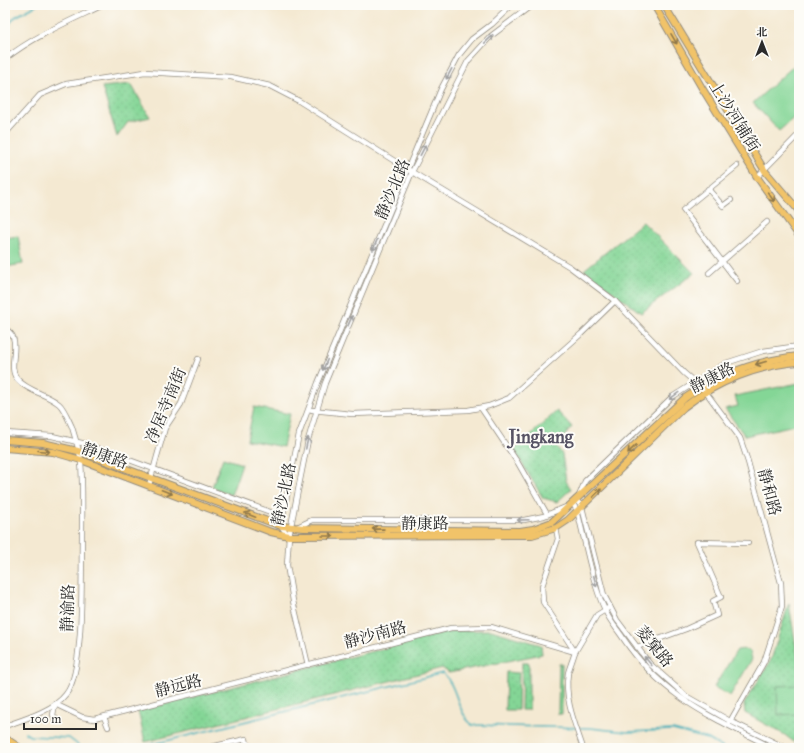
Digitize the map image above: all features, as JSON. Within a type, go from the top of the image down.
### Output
[{"type":"main road","name":"上沙河铺街","points":[[654,5],[702,88],[757,177],[799,236]]},
{"type":"main road","name":"上沙河铺街","points":[[664,5],[675,26],[765,171],[799,211]]},
{"type":"main road","name":"静康路","points":[[5,440],[42,443],[78,451],[281,526],[520,531],[533,529],[552,522],[576,502],[685,398],[740,369],[772,359],[799,356]]},
{"type":"main road","name":"静康路","points":[[5,448],[53,452],[81,460],[271,532],[289,536],[521,536],[541,534],[556,528],[568,520],[703,389],[751,372],[799,362]]},
{"type":"main road","points":[[5,738],[20,748]]},
{"type":"street","points":[[5,59],[15,51],[52,30],[103,5]]},
{"type":"street","name":"静沙北路","points":[[512,5],[492,24],[472,39],[459,55],[441,89],[407,168],[318,382],[299,434],[281,526],[289,536],[293,527],[315,410],[412,172],[468,61],[491,36],[532,5]]},
{"type":"street","name":"静和路","points":[[5,134],[40,95],[66,84],[145,72],[231,77],[270,86],[299,101],[412,172],[570,267],[615,301],[695,383],[703,389],[735,431],[741,442],[775,560],[783,595],[782,606],[764,662],[729,723]]},
{"type":"street","points":[[757,177],[765,171],[799,134]]},
{"type":"street","points":[[737,166],[683,210],[737,280]]},
{"type":"street","points":[[708,189],[723,206],[731,200]]},
{"type":"street","points":[[709,273],[766,222]]},
{"type":"street","points":[[309,410],[352,414],[468,410],[481,408],[508,398],[581,334],[615,301]]},
{"type":"street","name":"静渝路","points":[[5,328],[13,336],[15,352],[13,366],[17,378],[25,385],[60,404],[72,428],[81,460],[81,600],[79,649],[71,686],[66,694],[55,704],[22,720],[5,726]]},
{"type":"street","points":[[293,527],[312,520],[534,519],[576,502],[585,481],[672,397],[726,363],[763,351],[799,346]]},
{"type":"street","name":"净居寺南街","points":[[149,485],[165,428],[181,404],[198,359]]},
{"type":"street","points":[[481,408],[518,463],[547,514]]},
{"type":"street","points":[[5,433],[52,436],[75,441],[273,513],[281,526]]},
{"type":"street","name":"菱窠路","points":[[576,502],[580,509],[604,595],[617,620],[637,647],[659,674],[686,696],[773,748]]},
{"type":"street","name":"菱窠路","points":[[580,509],[604,610],[628,646],[645,667],[666,688],[686,702],[786,748]]},
{"type":"street","points":[[556,528],[558,539],[542,586],[542,602],[575,652]]},
{"type":"street","points":[[289,536],[287,565],[293,601],[308,665]]},
{"type":"street","points":[[637,647],[686,629],[717,615],[712,601],[721,597],[698,542],[748,543]]},
{"type":"street","points":[[583,748],[569,706],[568,673],[575,652],[597,615],[610,607]]},
{"type":"street","name":"静沙南路","points":[[308,665],[451,628],[491,627],[575,652]]},
{"type":"street","name":"静远路","points":[[55,704],[82,717],[94,719],[308,665]]},
{"type":"street","points":[[55,704],[53,715],[55,718]]},
{"type":"street","points":[[104,717],[108,727]]},
{"type":"street","points":[[206,748],[246,739],[248,748]]},
{"type":"green space","points":[[799,61],[799,113],[779,131],[753,103]]},
{"type":"green space","points":[[131,84],[150,117],[128,122],[117,137],[102,87]]},
{"type":"green space","points":[[643,222],[694,273],[641,313],[584,270]]},
{"type":"green space","points":[[18,236],[23,264],[5,267],[5,238]]},
{"type":"green space","points":[[799,383],[799,424],[745,436],[725,409],[738,406],[735,396]]},
{"type":"green space","points":[[254,407],[290,414],[283,447],[247,440]]},
{"type":"green space","points":[[557,411],[572,427],[556,446],[562,454],[566,481],[571,489],[557,502],[543,498],[514,450]]},
{"type":"green space","points":[[223,458],[242,464],[231,495],[212,487]]},
{"type":"green space","points":[[789,603],[799,666],[799,746],[785,735],[745,713],[744,704],[771,660]]},
{"type":"green space","points":[[491,630],[541,645],[542,654],[449,673],[442,668],[145,742],[138,711],[452,631]]},
{"type":"green space","points":[[745,649],[750,651],[752,659],[730,696],[714,687],[737,650]]},
{"type":"green space","points":[[522,663],[529,663],[529,710],[521,710]]},
{"type":"green space","points":[[559,664],[562,664],[562,714],[558,714]]},
{"type":"green space","points":[[506,672],[519,673],[518,710],[505,710]]},
{"type":"green space","points":[[799,685],[799,714],[778,715],[777,686]]},
{"type":"waterway","points":[[5,29],[15,17],[37,5]]},
{"type":"waterway","points":[[137,748],[443,673],[452,685],[463,713],[472,725],[590,728],[627,732],[673,730],[708,739],[723,748]]},
{"type":"waterway","points":[[25,733],[30,736],[69,738],[82,748]]},
{"type":"district","name":"Jingkang","points":[[541,437]]}]
